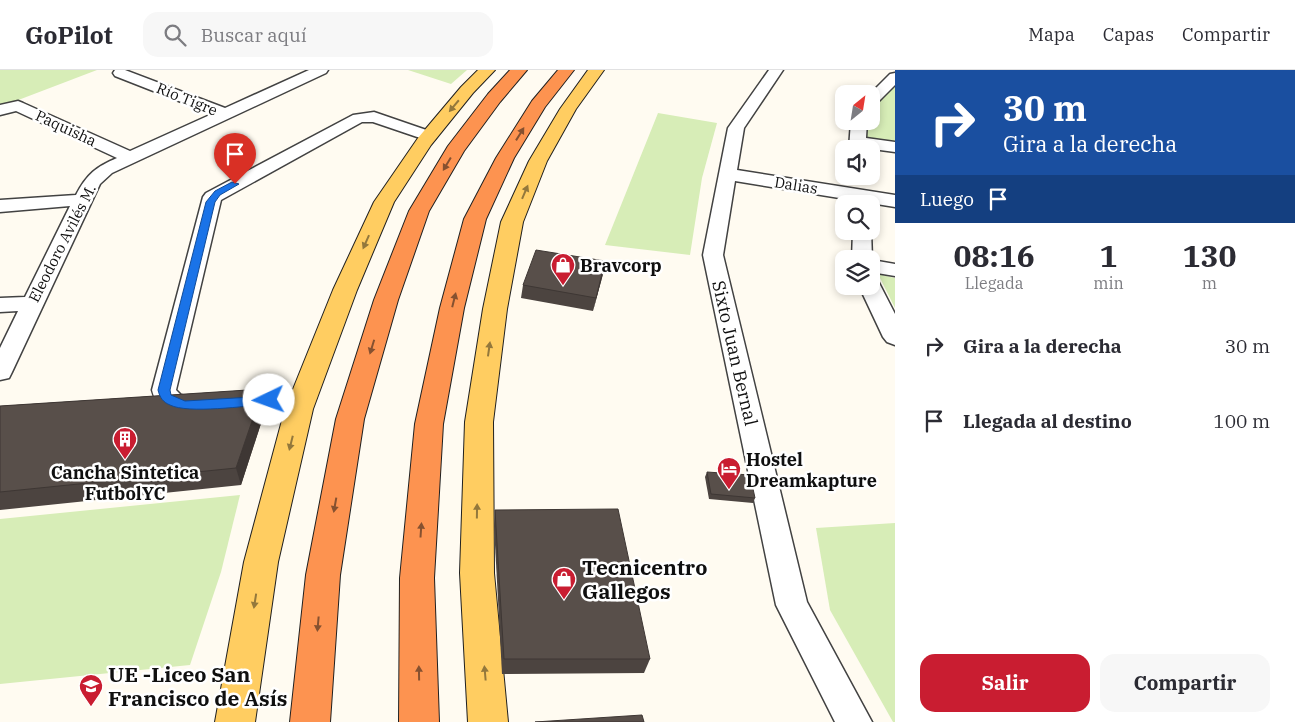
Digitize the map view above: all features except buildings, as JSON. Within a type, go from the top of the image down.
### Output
[{"type":"highway","points":[[473,126],[482,86],[493,70]]},
{"type":"highway","points":[[310,722],[323,575],[350,419],[386,300],[419,211],[455,150],[494,98],[519,70]]},
{"type":"highway","points":[[419,722],[417,578],[429,424],[454,299],[475,219],[505,158],[538,106],[566,70]]},
{"type":"highway","points":[[538,106],[588,70]]},
{"type":"main road","points":[[235,722],[261,562],[303,398],[345,290],[384,202],[429,136],[467,90],[487,70]]},
{"type":"main road","points":[[488,722],[477,573],[479,422],[495,309],[512,222],[538,161],[568,109],[596,70]]},
{"type":"street","points":[[289,70],[314,73]]},
{"type":"street","name":"Sixto Juan Bernal","points":[[776,70],[736,128],[713,255],[792,605],[854,722]]},
{"type":"street","name":"Río Tigre","points":[[120,73],[225,114]]},
{"type":"street","name":"Eleodoro Avilés M.","points":[[0,372],[81,200],[92,181],[106,169],[314,73]]},
{"type":"street","points":[[880,92],[895,77]]},
{"type":"street","name":"Paquisha","points":[[0,110],[18,106],[131,158]]},
{"type":"street","points":[[303,398],[185,405],[174,403],[166,397],[164,390],[212,197],[358,118],[374,117],[429,136]]},
{"type":"street","points":[[880,146],[895,147]]},
{"type":"street","name":"Dalias","points":[[727,174],[837,195]]},
{"type":"street","points":[[0,206],[81,200]]},
{"type":"street","name":"Dalias","points":[[880,201],[895,201]]},
{"type":"street","points":[[880,268],[895,270]]},
{"type":"street","points":[[874,295],[895,337]]},
{"type":"street","points":[[0,305],[32,303]]},
{"type":"green space","points":[[0,70],[97,70],[0,107]]},
{"type":"green space","points":[[408,70],[467,70],[451,84]]},
{"type":"green space","points":[[895,84],[895,142],[865,138],[865,130],[880,130],[881,96]]},
{"type":"green space","points":[[658,113],[717,123],[702,178],[690,255],[605,245]]},
{"type":"green space","points":[[880,274],[895,278],[895,308],[880,278]]},
{"type":"green space","points":[[240,495],[221,572],[190,665],[0,684],[0,519]]},
{"type":"green space","points":[[895,523],[895,722],[893,722],[830,610],[816,528]]},
{"type":"place","name":"Bravcorp","points":[[563,286]]},
{"type":"place","name":"Cancha Sintetica FutbolYC","points":[[125,460]]},
{"type":"place","name":"Hostel Dreamkapture","points":[[729,490]]},
{"type":"place","name":"Tecnicentro Gallegos","points":[[564,600]]},
{"type":"place","name":"UE -Liceo San Francisco de Asís","points":[[91,707]]},
{"type":"route","points":[[235,184],[212,197],[210,202],[164,390],[166,397],[174,403],[185,405],[269,400]]}]
